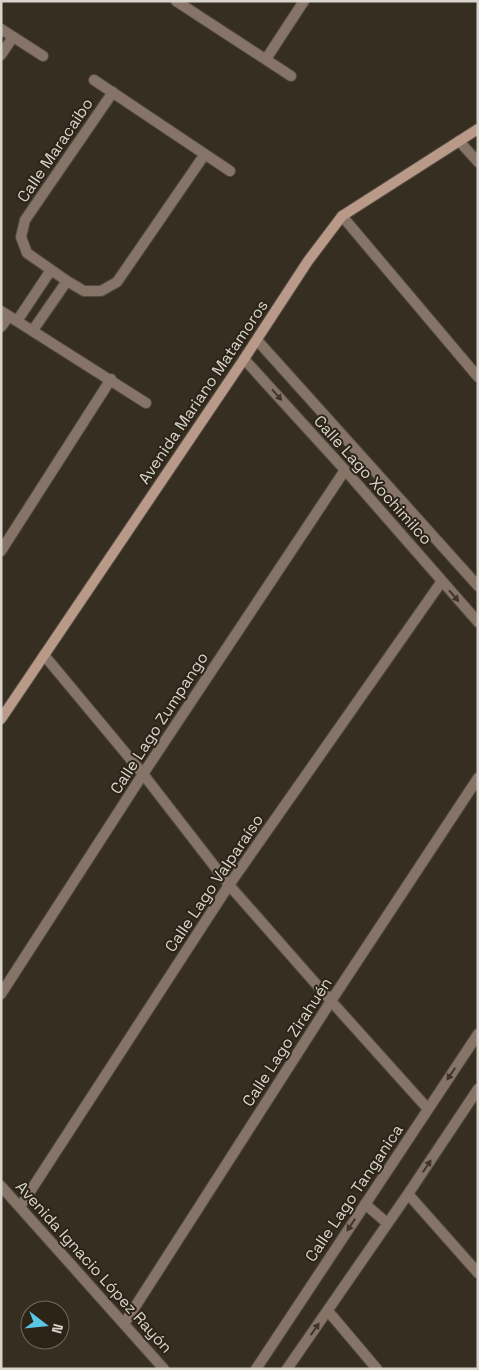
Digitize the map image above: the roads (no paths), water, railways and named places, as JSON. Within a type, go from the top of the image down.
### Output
[{"type":"street","points":[[176,1],[291,76]]},
{"type":"street","points":[[266,59],[304,1]]},
{"type":"street","points":[[1,29],[43,56]]},
{"type":"street","points":[[1,55],[13,37]]},
{"type":"street","name":"Calle Maracaibo","points":[[94,80],[230,171]]},
{"type":"street","name":"Calle Maracaibo","points":[[112,92],[25,220],[20,237],[26,253],[67,281],[84,291],[101,291],[117,282],[205,154]]},
{"type":"street","name":"Avenida Mariano Matamoros","points":[[1,719],[257,340],[308,261],[342,216],[478,129]]},
{"type":"street","points":[[459,141],[478,162]]},
{"type":"street","points":[[342,216],[478,377]]},
{"type":"street","points":[[1,327],[51,270]]},
{"type":"street","points":[[33,330],[67,281]]},
{"type":"street","points":[[9,316],[146,403]]},
{"type":"street","name":"Calle Lago Xochimilco","points":[[257,340],[478,586]]},
{"type":"street","name":"Calle Lago Xochimilco","points":[[244,359],[345,470],[478,622]]},
{"type":"street","points":[[1,551],[111,380]]},
{"type":"street","name":"Calle Lago Zumpango","points":[[1,994],[143,774],[345,470]]},
{"type":"street","name":"Calle Lago Valparaíso","points":[[20,1207],[229,885],[442,581]]},
{"type":"street","points":[[44,655],[143,774],[229,885],[428,1108]]},
{"type":"street","name":"Calle Lago Zirahuén","points":[[124,1324],[331,1001],[478,778]]},
{"type":"street","name":"Calle Lago Tanganica","points":[[256,1369],[478,1034]]},
{"type":"street","points":[[288,1369],[478,1089]]},
{"type":"street","name":"Avenida Ignacio López Rayón","points":[[1,1186],[164,1369]]},
{"type":"street","points":[[408,1194],[478,1272]]},
{"type":"street","points":[[365,1204],[387,1223]]},
{"type":"street","points":[[328,1311],[378,1369]]}]
